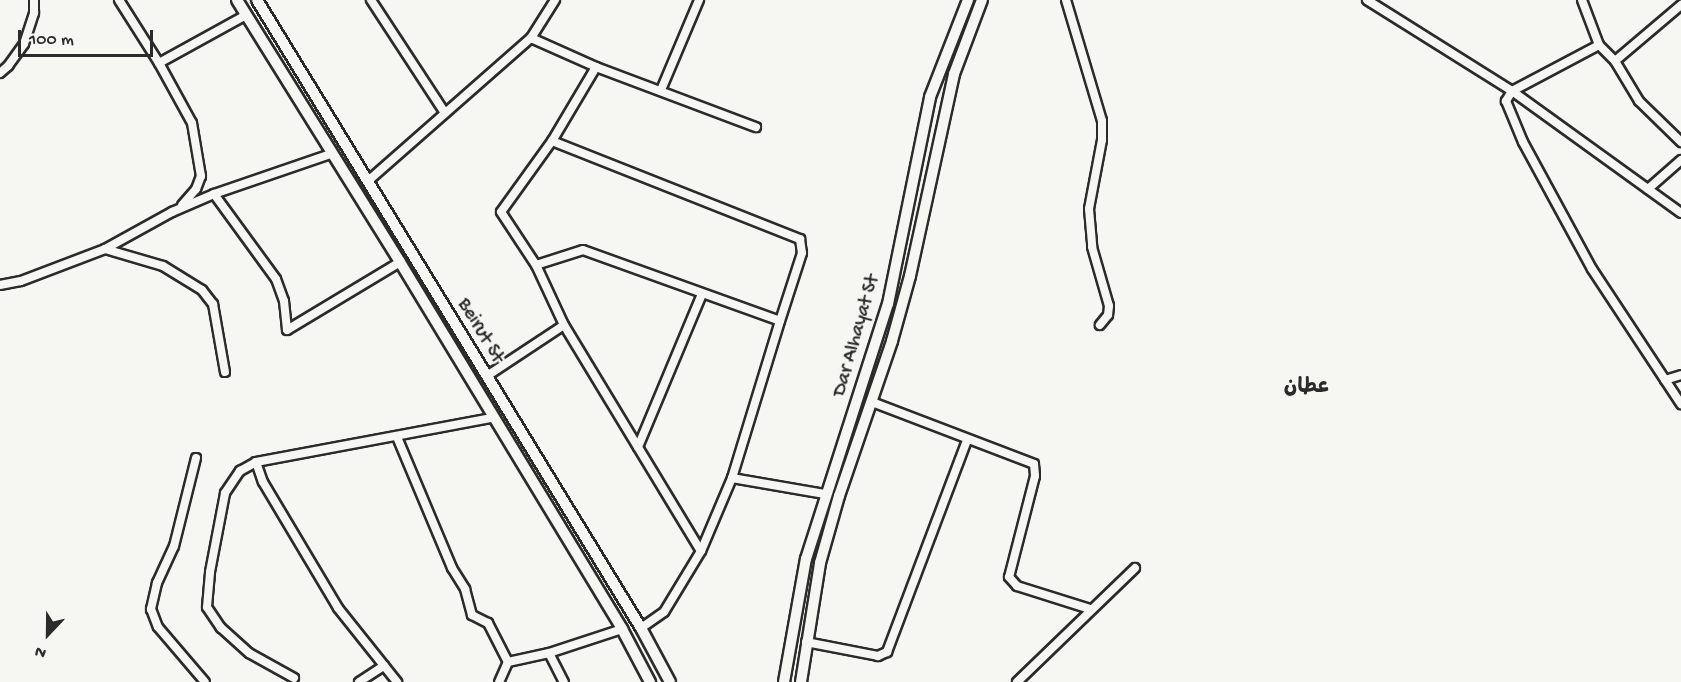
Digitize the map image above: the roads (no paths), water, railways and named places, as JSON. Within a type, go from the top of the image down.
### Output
[{"type":"main road","name":"Beirut St","points":[[237,0],[400,262],[492,418],[622,628],[650,682]]},
{"type":"main road","name":"Beirut St","points":[[257,0],[640,628],[670,682]]},
{"type":"main road","name":"Dar Alhayat St","points":[[784,682],[806,559],[825,494],[888,304],[930,97],[968,0]]},
{"type":"main road","name":"Dar Alhayat St","points":[[801,682],[820,563],[839,496],[872,402],[910,276],[954,74],[982,0]]},
{"type":"main road","points":[[297,95],[309,87]]},
{"type":"main road","points":[[502,432],[514,424]]},
{"type":"main road","points":[[825,494],[839,496]]},
{"type":"street","points":[[0,73],[24,44],[34,13],[34,0]]},
{"type":"street","points":[[119,0],[159,63],[192,123],[201,165],[201,176],[196,189],[186,202],[172,212]]},
{"type":"street","points":[[371,0],[445,113]]},
{"type":"street","points":[[368,181],[531,38],[555,0]]},
{"type":"street","points":[[661,90],[699,0]]},
{"type":"street","points":[[1066,0],[1102,121],[1102,140],[1089,209],[1092,248],[1109,306],[1108,315],[1100,325]]},
{"type":"street","points":[[1367,0],[1512,91],[1681,213]]},
{"type":"street","points":[[1582,0],[1599,45],[1615,61],[1639,101],[1681,142]]},
{"type":"street","points":[[1615,61],[1681,5]]},
{"type":"street","points":[[159,63],[246,15]]},
{"type":"street","points":[[531,38],[596,67],[756,127]]},
{"type":"street","points":[[1599,45],[1512,91],[1506,101],[1523,142],[1592,268],[1681,404]]},
{"type":"street","points":[[596,67],[552,141],[501,212],[536,265],[564,325],[701,551]]},
{"type":"street","points":[[552,141],[800,239],[802,253],[732,478],[701,551],[664,612],[640,628]]},
{"type":"street","points":[[0,285],[21,281],[105,249],[172,212],[214,194],[331,154]]},
{"type":"street","points":[[1648,189],[1681,160]]},
{"type":"street","points":[[214,194],[276,279],[284,301],[287,330],[400,262]]},
{"type":"street","points":[[105,249],[163,266],[202,290],[213,304],[225,372]]},
{"type":"street","points":[[536,265],[583,250],[780,321]]},
{"type":"street","points":[[638,447],[702,294]]},
{"type":"street","points":[[487,376],[564,325]]},
{"type":"street","points":[[1665,381],[1681,375]]},
{"type":"street","points":[[872,402],[967,441],[1021,457],[1034,464],[1035,476],[1009,577],[1012,582],[1090,609]]},
{"type":"street","points":[[294,678],[249,653],[221,628],[207,607],[212,561],[225,493],[240,471],[256,462],[492,418]]},
{"type":"street","points":[[397,436],[452,568],[465,589],[472,615],[488,623],[508,662]]},
{"type":"street","points":[[806,642],[878,656],[887,652],[967,441]]},
{"type":"street","points":[[196,458],[174,546],[157,584],[152,609],[158,627],[205,682]]},
{"type":"street","points":[[256,462],[263,482],[338,608],[397,682]]},
{"type":"street","points":[[732,478],[825,494]]},
{"type":"street","points":[[1017,682],[1135,568]]},
{"type":"street","points":[[508,662],[549,653],[622,628]]},
{"type":"street","points":[[549,653],[564,682]]},
{"type":"street","points":[[499,682],[508,662]]},
{"type":"street","points":[[359,682],[384,666]]},
{"type":"district","name":"عطان","points":[[1307,389]]}]
